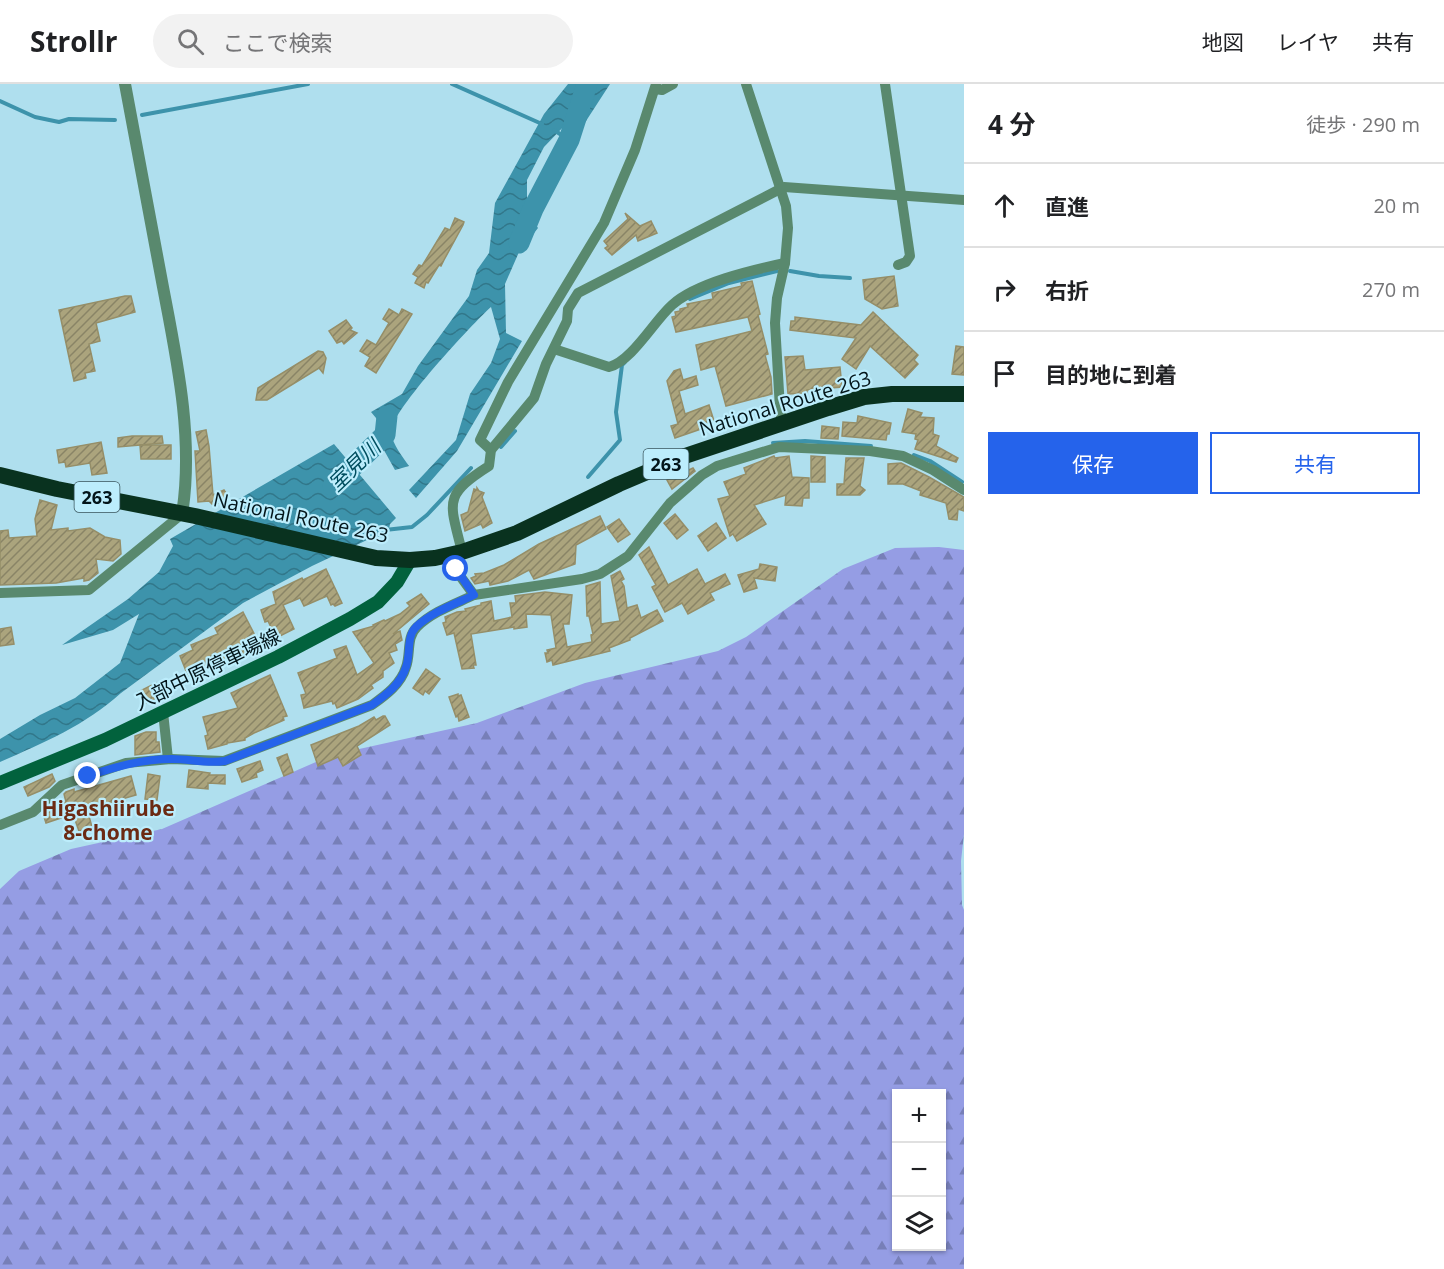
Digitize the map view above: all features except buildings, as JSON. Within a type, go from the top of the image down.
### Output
[{"type":"highway","name":"National Route 263","points":[[0,475],[376,558],[410,560],[457,553],[517,533],[619,484],[686,456],[779,433],[864,397],[892,393],[964,394]]},
{"type":"main road","name":"入部中原停車場線","points":[[0,783],[105,740],[350,619],[378,602],[397,582],[410,560]]},
{"type":"street","points":[[0,593],[89,590],[188,515],[184,489],[183,417],[176,352],[125,84]]},
{"type":"street","points":[[491,450],[480,440],[508,382],[604,224],[635,150],[655,87],[662,90],[673,84]]},
{"type":"street","points":[[746,84],[786,206],[788,228],[785,263],[777,298],[775,323],[780,409],[779,433]]},
{"type":"street","points":[[885,84],[910,256],[906,262],[898,265]]},
{"type":"street","points":[[474,595],[456,569],[457,553],[451,507],[454,495],[469,479],[489,466],[491,450],[534,398],[546,363],[567,321],[568,309],[578,293],[784,187],[964,200]]},
{"type":"street","points":[[554,349],[609,367],[616,365],[646,336],[671,306],[689,292],[785,263]]},
{"type":"street","points":[[0,825],[33,812],[62,785],[126,763],[168,759],[225,761],[372,705],[390,692],[406,668],[411,635],[416,627],[432,616],[474,595],[582,579],[600,574],[628,556],[670,503],[702,475],[779,433],[903,456],[964,490]]},
{"type":"street","points":[[163,712],[168,759]]},
{"type":"green space","points":[[939,547],[964,550],[964,834],[961,861],[964,910],[964,1269],[0,1269],[0,889],[19,871],[71,849],[162,829],[332,755],[477,723],[585,683],[718,651],[746,637],[843,569],[895,548]]},
{"type":"water","points":[[568,84],[610,84],[575,138],[567,123],[544,147],[527,180],[527,211],[538,228],[519,252],[505,284],[506,333],[522,341],[457,451],[416,498],[409,490],[456,440],[470,394],[491,363],[500,339],[491,307],[433,368],[403,407],[394,423],[392,437],[409,466],[395,470],[375,434],[381,424],[371,412],[402,394],[418,366],[469,296],[477,270],[489,253],[495,203],[544,114]]},
{"type":"water","points":[[334,444],[396,518],[390,524],[388,534],[367,540],[312,566],[243,603],[93,715],[64,732],[0,762],[0,739],[40,715],[75,698],[120,663],[139,614],[113,630],[62,645],[128,599],[159,572],[173,546],[170,539]]},
{"type":"waterway","points":[[142,115],[308,84]]},
{"type":"waterway","points":[[452,84],[542,124]]},
{"type":"waterway","name":"室見川","points":[[519,243],[533,209],[569,140],[587,84]]},
{"type":"waterway","points":[[0,101],[35,117],[59,122],[69,119],[115,120]]},
{"type":"waterway","points":[[554,130],[569,140]]},
{"type":"waterway","points":[[690,299],[729,283],[777,271]]},
{"type":"waterway","points":[[790,271],[850,278]]},
{"type":"waterway","points":[[588,477],[620,440],[616,412],[622,365],[625,362]]},
{"type":"waterway","name":"室見川","points":[[333,486],[385,435],[387,416]]},
{"type":"waterway","points":[[501,447],[515,431]]},
{"type":"waterway","points":[[773,443],[805,441],[871,446]]},
{"type":"waterway","points":[[914,455],[930,461],[962,482]]},
{"type":"waterway","points":[[385,530],[412,527],[427,515],[471,468]]},
{"type":"district","name":"Higashiirube 8-chome","points":[[108,820]]},
{"type":"route","points":[[88,776],[126,763],[171,759],[225,761],[372,705],[390,692],[406,668],[411,635],[416,627],[432,616],[474,595],[456,569]]}]
